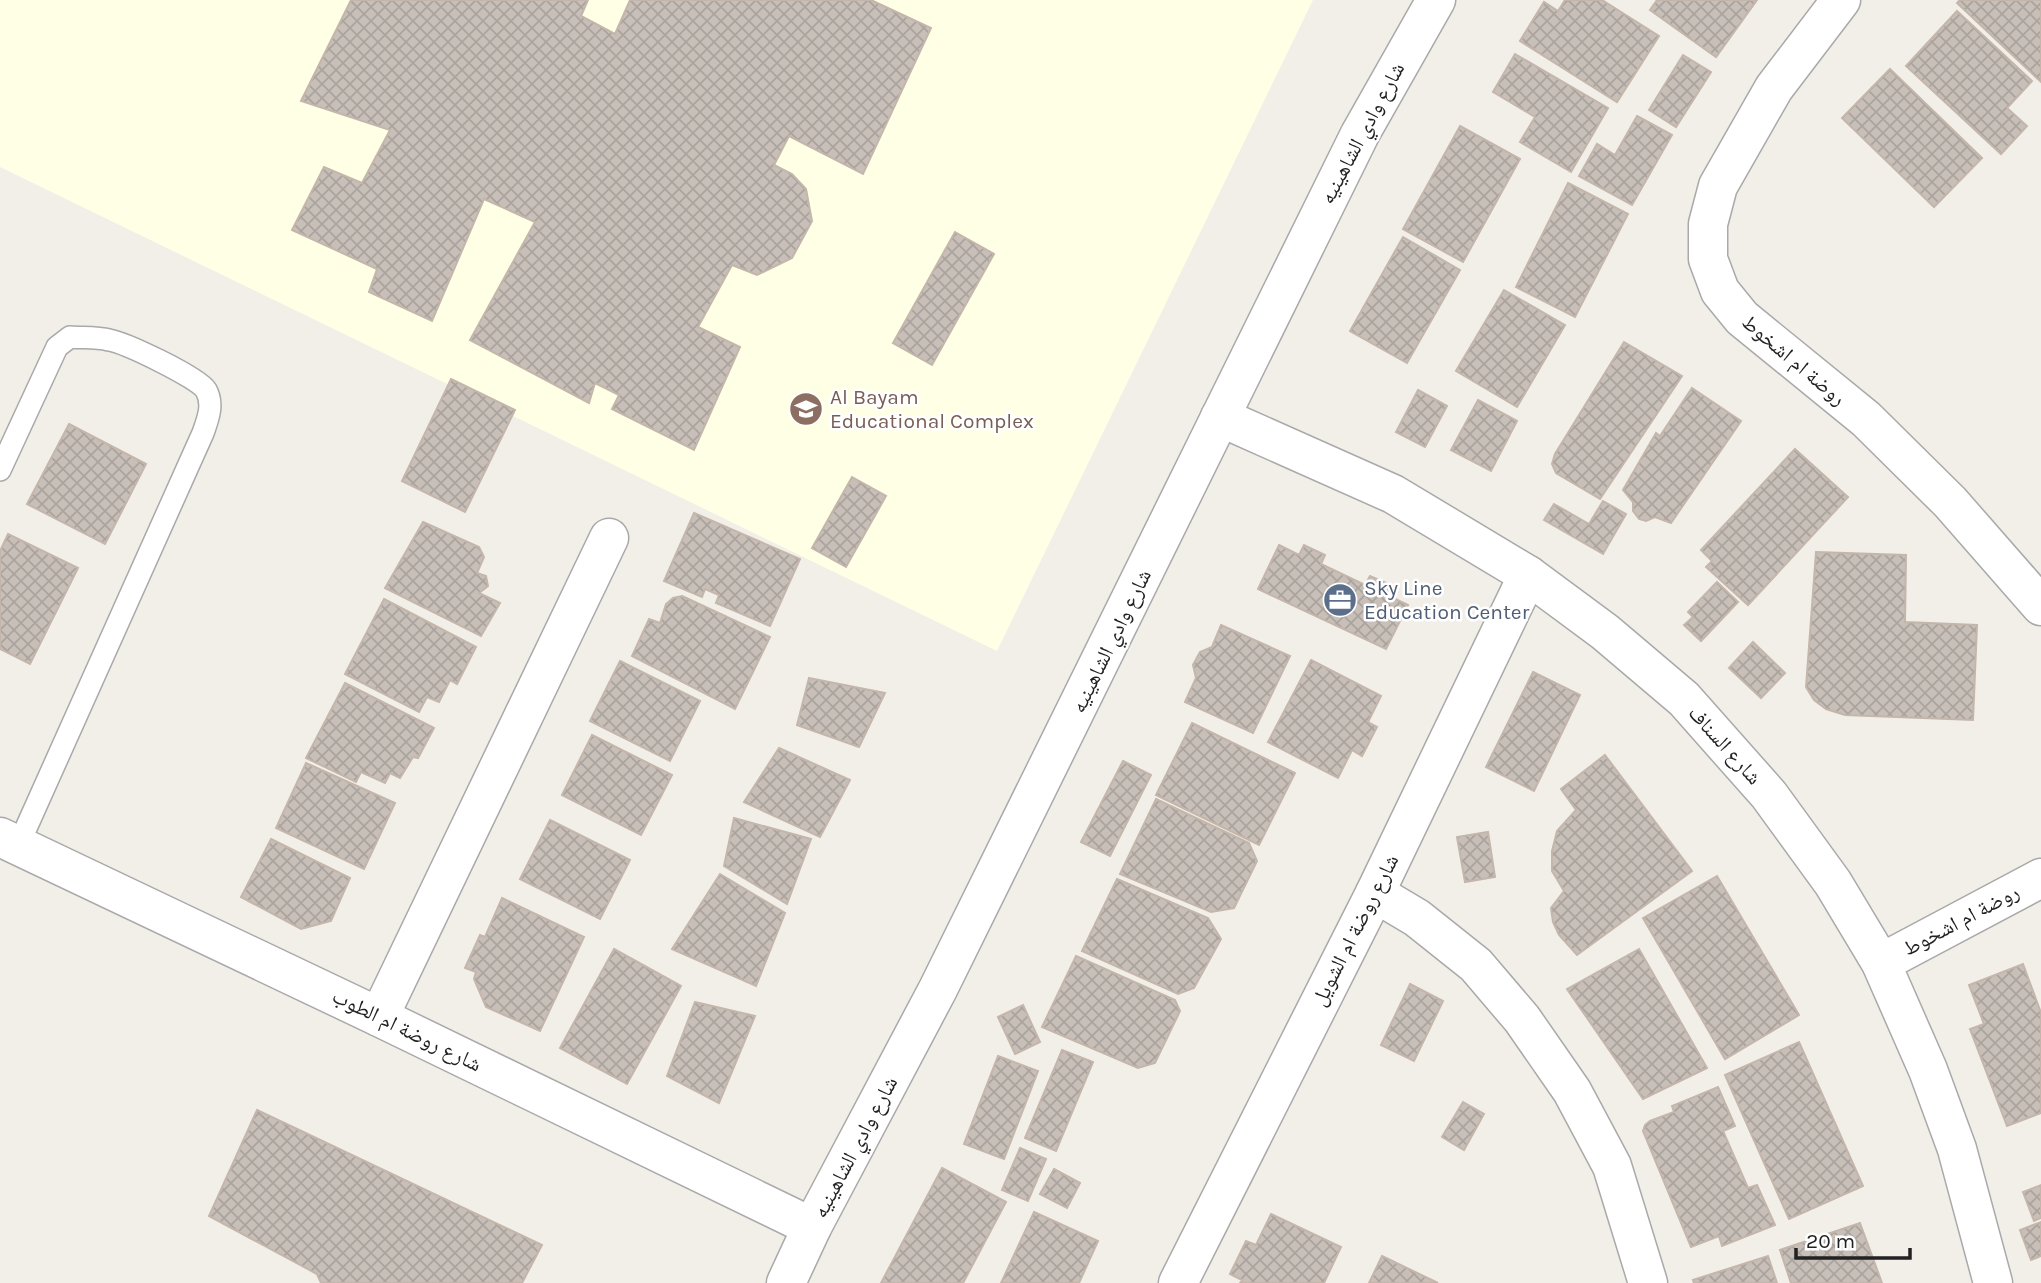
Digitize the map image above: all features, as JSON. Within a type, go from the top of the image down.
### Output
[{"type":"street","name":"شارع وادي الشاهينيه","points":[[786,1283],[812,1227],[939,989],[1360,134],[1436,0]]},
{"type":"street","name":"روضة ام اشخوط","points":[[1841,0],[1774,88],[1718,186],[1708,224],[1708,258],[1720,291],[1742,318],[1866,419],[1950,502],[2041,606]]},
{"type":"street","name":"شارع السناف","points":[[1220,417],[1393,494],[1528,575],[1605,632],[1684,699],[1769,795],[1833,883],[1881,963],[1928,1070],[1957,1149],[1993,1283]]},
{"type":"street","points":[[379,1017],[608,538]]},
{"type":"street","name":"شارع روضة ام الشويل","points":[[1178,1283],[1375,892],[1528,575]]},
{"type":"street","name":"شارع روضة ام الطوب","points":[[9,841],[812,1227]]},
{"type":"street","name":"روضة ام اشخوط","points":[[1881,963],[2041,878]]},
{"type":"street","points":[[1375,892],[1417,918],[1476,965],[1530,1029],[1573,1091],[1612,1166],[1648,1283]]},
{"type":"lane","points":[[0,470],[57,347],[70,337],[110,340],[136,351],[193,378],[205,389],[209,399],[210,409],[203,433],[9,841]]},
{"type":"shaded area","name":"Al Bayam Educational Complex","points":[[0,0],[1313,0],[997,651],[0,167]]},
{"type":"building","points":[[351,0],[588,0],[581,16],[615,34],[630,0],[871,0],[931,28],[863,174],[789,136],[774,165],[792,174],[806,189],[812,221],[792,258],[757,275],[732,265],[698,327],[740,347],[694,450],[612,409],[619,395],[595,383],[589,403],[470,340],[535,222],[484,199],[432,321],[369,292],[377,269],[292,230],[324,167],[362,183],[390,130],[301,101]]},
{"type":"building","points":[[1565,0],[1602,0],[1659,36],[1617,102],[1520,41],[1544,2],[1558,11]]},
{"type":"building","points":[[1657,0],[1757,0],[1716,57],[1650,10]]},
{"type":"building","points":[[1960,0],[2041,0],[2041,82],[1957,3]]},
{"type":"building","points":[[1957,11],[2032,81],[2007,108],[2027,126],[2001,154],[1906,66]]},
{"type":"building","points":[[1515,54],[1608,108],[1571,172],[1520,142],[1535,117],[1493,92]]},
{"type":"building","points":[[1683,55],[1711,72],[1676,127],[1649,110]]},
{"type":"building","points":[[1890,69],[1982,158],[1934,207],[1842,118]]},
{"type":"building","points":[[1637,116],[1672,135],[1632,205],[1579,176],[1597,144],[1615,155]]},
{"type":"building","points":[[1460,126],[1520,159],[1463,262],[1403,229]]},
{"type":"building","points":[[1568,183],[1628,214],[1575,317],[1516,287]]},
{"type":"building","points":[[955,232],[994,254],[932,365],[893,343]]},
{"type":"building","points":[[1403,237],[1460,270],[1407,363],[1350,331]]},
{"type":"building","points":[[1504,290],[1565,325],[1517,407],[1456,371]]},
{"type":"building","points":[[1624,342],[1682,376],[1600,499],[1556,473],[1552,464],[1555,454]]},
{"type":"building","points":[[451,379],[515,410],[465,512],[402,481]]},
{"type":"building","points":[[1692,388],[1741,421],[1671,523],[1655,517],[1646,521],[1639,519],[1633,511],[1633,502],[1623,490],[1656,433],[1660,436]]},
{"type":"building","points":[[1418,390],[1447,406],[1425,447],[1396,432]]},
{"type":"building","points":[[1478,400],[1517,421],[1491,471],[1451,450]]},
{"type":"building","points":[[69,424],[146,464],[105,544],[27,504]]},
{"type":"building","points":[[1795,449],[1848,497],[1748,605],[1706,567],[1712,561],[1701,550]]},
{"type":"building","points":[[852,477],[886,496],[846,567],[812,548]]},
{"type":"building","points":[[1603,501],[1626,514],[1603,554],[1544,520],[1554,504],[1589,524]]},
{"type":"building","points":[[694,513],[800,559],[770,626],[716,603],[719,595],[705,589],[702,597],[664,581]]},
{"type":"building","points":[[423,522],[479,547],[484,557],[477,573],[486,576],[488,586],[479,593],[500,603],[481,636],[385,588]]},
{"type":"building","points":[[8,534],[78,568],[30,664],[0,649],[0,551]]},
{"type":"building","name":"Sky Line Education Center","points":[[1279,545],[1299,555],[1304,545],[1325,555],[1321,564],[1365,585],[1370,576],[1391,585],[1387,595],[1408,605],[1386,649],[1258,589]]},
{"type":"building","points":[[1816,552],[1906,555],[1905,622],[1977,625],[1973,720],[1845,715],[1826,709],[1814,700],[1806,687]]},
{"type":"building","points":[[1717,582],[1738,602],[1701,641],[1684,625],[1693,617],[1688,612]]},
{"type":"building","points":[[682,596],[770,637],[735,709],[632,656],[649,619],[660,623],[666,604],[673,598]]},
{"type":"building","points":[[384,599],[476,647],[457,684],[450,680],[439,702],[427,697],[419,712],[345,674]]},
{"type":"building","points":[[1221,625],[1290,656],[1253,733],[1185,702],[1196,678],[1193,665],[1200,652],[1212,647]]},
{"type":"building","points":[[1753,642],[1785,673],[1761,698],[1729,668]]},
{"type":"building","points":[[1311,660],[1381,696],[1368,722],[1377,727],[1362,756],[1352,750],[1338,778],[1268,742]]},
{"type":"building","points":[[620,661],[700,701],[670,761],[590,721]]},
{"type":"building","points":[[1533,672],[1580,695],[1534,791],[1486,767]]},
{"type":"building","points":[[809,678],[885,693],[859,747],[797,725]]},
{"type":"building","points":[[345,683],[434,728],[418,758],[413,757],[400,778],[390,773],[385,783],[361,772],[356,782],[306,758]]},
{"type":"building","points":[[1192,723],[1295,773],[1259,845],[1156,795]]},
{"type":"building","points":[[592,735],[672,775],[641,835],[562,795]]},
{"type":"building","points":[[779,748],[850,780],[820,837],[744,802]]},
{"type":"building","points":[[1605,755],[1692,871],[1577,955],[1559,935],[1553,922],[1551,908],[1564,891],[1552,871],[1552,851],[1557,831],[1576,810],[1561,789]]},
{"type":"building","points":[[1123,761],[1151,775],[1110,856],[1081,842]]},
{"type":"building","points":[[306,763],[395,803],[364,869],[276,828]]},
{"type":"building","points":[[1156,799],[1249,843],[1257,861],[1234,908],[1211,912],[1120,874]]},
{"type":"building","points":[[734,818],[811,839],[787,904],[724,866]]},
{"type":"building","points":[[550,820],[630,860],[600,919],[520,879]]},
{"type":"building","points":[[1488,832],[1495,877],[1465,882],[1457,837]]},
{"type":"building","points":[[271,839],[350,878],[331,921],[301,929],[241,897]]},
{"type":"building","points":[[720,874],[785,913],[756,986],[672,949]]},
{"type":"building","points":[[1717,876],[1799,1015],[1725,1059],[1643,918]]},
{"type":"building","points":[[1117,879],[1208,918],[1221,939],[1194,988],[1178,994],[1082,951]]},
{"type":"building","points":[[502,898],[584,937],[540,1031],[486,1007],[474,979],[476,972],[465,968],[480,935],[485,937]]},
{"type":"building","points":[[614,949],[681,986],[627,1084],[560,1048]]},
{"type":"building","points":[[1639,949],[1707,1068],[1643,1099],[1567,989]]},
{"type":"building","points":[[1076,956],[1175,1000],[1180,1011],[1155,1063],[1138,1068],[1042,1027]]},
{"type":"building","points":[[2023,964],[2041,1013],[2041,1113],[2007,1126],[1970,1029],[1984,1024],[1969,985]]},
{"type":"building","points":[[1410,984],[1443,1001],[1414,1061],[1381,1045]]},
{"type":"building","points":[[695,1002],[755,1016],[719,1103],[667,1076]]},
{"type":"building","points":[[1023,1005],[1040,1042],[1015,1054],[998,1017]]},
{"type":"building","points":[[1799,1042],[1863,1186],[1789,1219],[1725,1075]]},
{"type":"building","points":[[1062,1050],[1093,1062],[1056,1151],[1025,1138]]},
{"type":"building","points":[[998,1056],[1038,1071],[1004,1159],[964,1144]]},
{"type":"building","points":[[1718,1087],[1735,1126],[1723,1131],[1748,1188],[1757,1185],[1775,1225],[1722,1246],[1719,1236],[1691,1247],[1643,1131],[1650,1121],[1674,1112],[1672,1106]]},
{"type":"building","points":[[1463,1102],[1484,1114],[1464,1150],[1442,1137]]},
{"type":"building","points":[[257,1110],[542,1245],[522,1283],[321,1283],[317,1274],[209,1216]]},
{"type":"building","points":[[1020,1148],[1046,1159],[1028,1201],[1002,1190]]},
{"type":"building","points":[[942,1168],[1006,1202],[963,1283],[881,1283]]},
{"type":"building","points":[[1054,1169],[1080,1183],[1067,1208],[1040,1194]]},
{"type":"building","points":[[2041,1185],[2041,1218],[2034,1221],[2023,1192]]},
{"type":"building","points":[[1034,1212],[1098,1241],[1079,1283],[1001,1283]]},
{"type":"building","points":[[1271,1214],[1341,1247],[1324,1283],[1240,1283],[1242,1280],[1230,1274],[1246,1241],[1256,1245]]},
{"type":"building","points":[[2041,1222],[2041,1256],[2031,1260],[2020,1230]]},
{"type":"building","points":[[1860,1223],[1882,1283],[1791,1283],[1780,1250]]},
{"type":"building","points":[[1382,1256],[1438,1283],[1369,1283]]},
{"type":"building","points":[[1768,1256],[1777,1283],[1694,1283],[1693,1280]]},
{"type":"place","name":"Al Bayam Educational Complex","points":[[806,409]]},
{"type":"place","name":"Sky Line Education Center","points":[[1340,600]]}]
